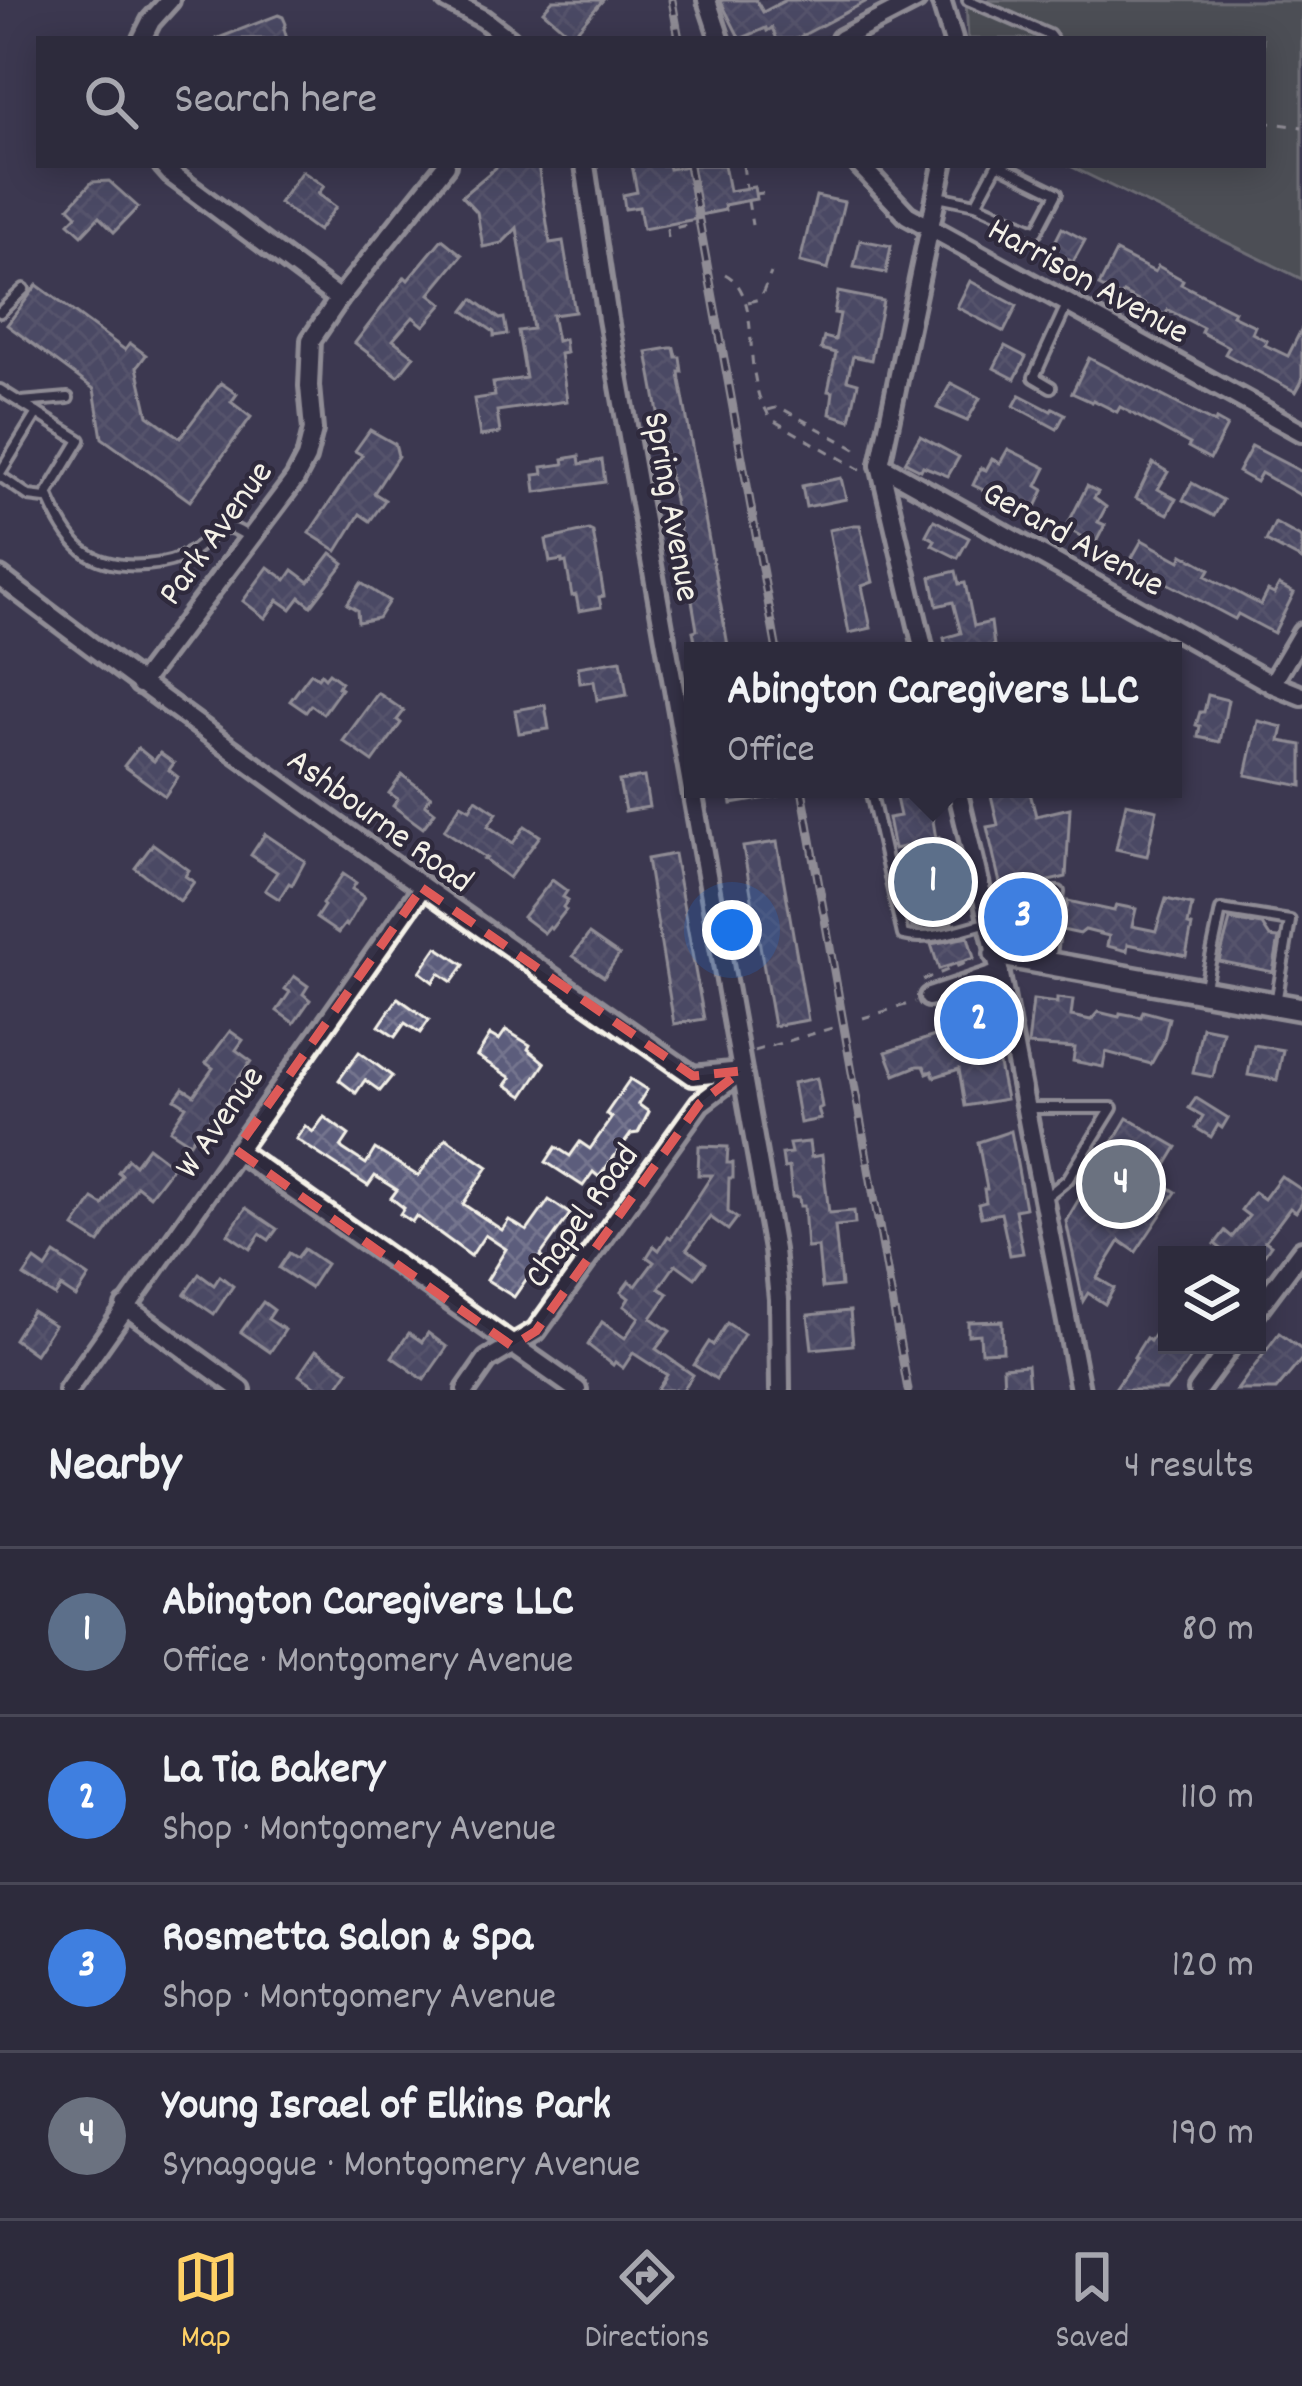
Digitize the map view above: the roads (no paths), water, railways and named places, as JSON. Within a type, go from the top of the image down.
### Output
[{"type":"street","points":[[144,36],[170,0]]},
{"type":"street","points":[[447,0],[505,36]]},
{"type":"street","points":[[707,0],[719,36]]},
{"type":"street","points":[[847,36],[916,0]]},
{"type":"street","points":[[941,0],[952,36]]},
{"type":"street","points":[[166,168],[339,299]]},
{"type":"street","name":"Park Avenue","points":[[140,685],[296,479],[313,430],[311,340],[444,168]]},
{"type":"street","name":"Spring Avenue","points":[[585,168],[684,748]]},
{"type":"street","name":"Harrison Avenue","points":[[863,168],[907,215],[1302,432]]},
{"type":"street","points":[[921,642],[872,466],[943,168]]},
{"type":"street","name":"Gerard Avenue","points":[[872,466],[1272,685],[1302,696]]},
{"type":"street","name":"Ashbourne Road","points":[[0,577],[140,685],[693,1076],[740,1064]]},
{"type":"street","points":[[1272,685],[1302,633]]},
{"type":"street","name":"Spring Avenue","points":[[693,798],[774,1250],[778,1387]]},
{"type":"street","points":[[959,798],[998,963],[1080,1390]]},
{"type":"street","name":"W Avenue","points":[[68,1390],[422,888]]},
{"type":"street","points":[[929,998],[998,963],[1050,964],[1302,1009]]},
{"type":"street","name":"Chapel Road","points":[[466,1390],[488,1360],[536,1331],[700,1103],[740,1064]]},
{"type":"street","points":[[236,1150],[577,1390]]},
{"type":"street","points":[[1266,1298],[1302,1250]]},
{"type":"street","points":[[125,1306],[241,1390]]},
{"type":"street","points":[[1198,1390],[1225,1354]]},
{"type":"lane","points":[[968,0],[1047,36]]},
{"type":"lane","points":[[976,204],[997,168]]},
{"type":"lane","points":[[937,195],[976,204],[1037,231],[1057,193],[1005,168]]},
{"type":"lane","points":[[0,312],[24,289]]},
{"type":"lane","points":[[1051,387],[1034,377],[1068,303]]},
{"type":"lane","points":[[0,390],[20,402],[80,440],[45,498],[28,496],[0,475],[37,413]]},
{"type":"lane","points":[[20,402],[68,398]]},
{"type":"lane","points":[[47,494],[71,537],[86,555],[101,563],[125,567],[162,564],[230,527],[251,538]]},
{"type":"lane","points":[[872,798],[903,935],[909,939],[934,936],[989,922]]},
{"type":"lane","points":[[1039,892],[1059,892],[1050,964]]},
{"type":"lane","points":[[1204,992],[1221,910],[1290,921],[1276,1004]]},
{"type":"lane","points":[[1026,1108],[1112,1108],[1069,1179],[1043,1198]]},
{"type":"railway","points":[[672,0],[678,36]]},
{"type":"railway","points":[[690,168],[775,642]]},
{"type":"railway","points":[[804,798],[908,1390]]},
{"type":"place","name":"Abington Caregivers LLC","points":[[933,882]]},
{"type":"place","name":"Rosmetta Salon & Spa","points":[[1023,917]]},
{"type":"place","name":"La Tia Bakery","points":[[979,1020]]},
{"type":"place","name":"Young Israel of Elkins Park","points":[[1121,1184]]}]
